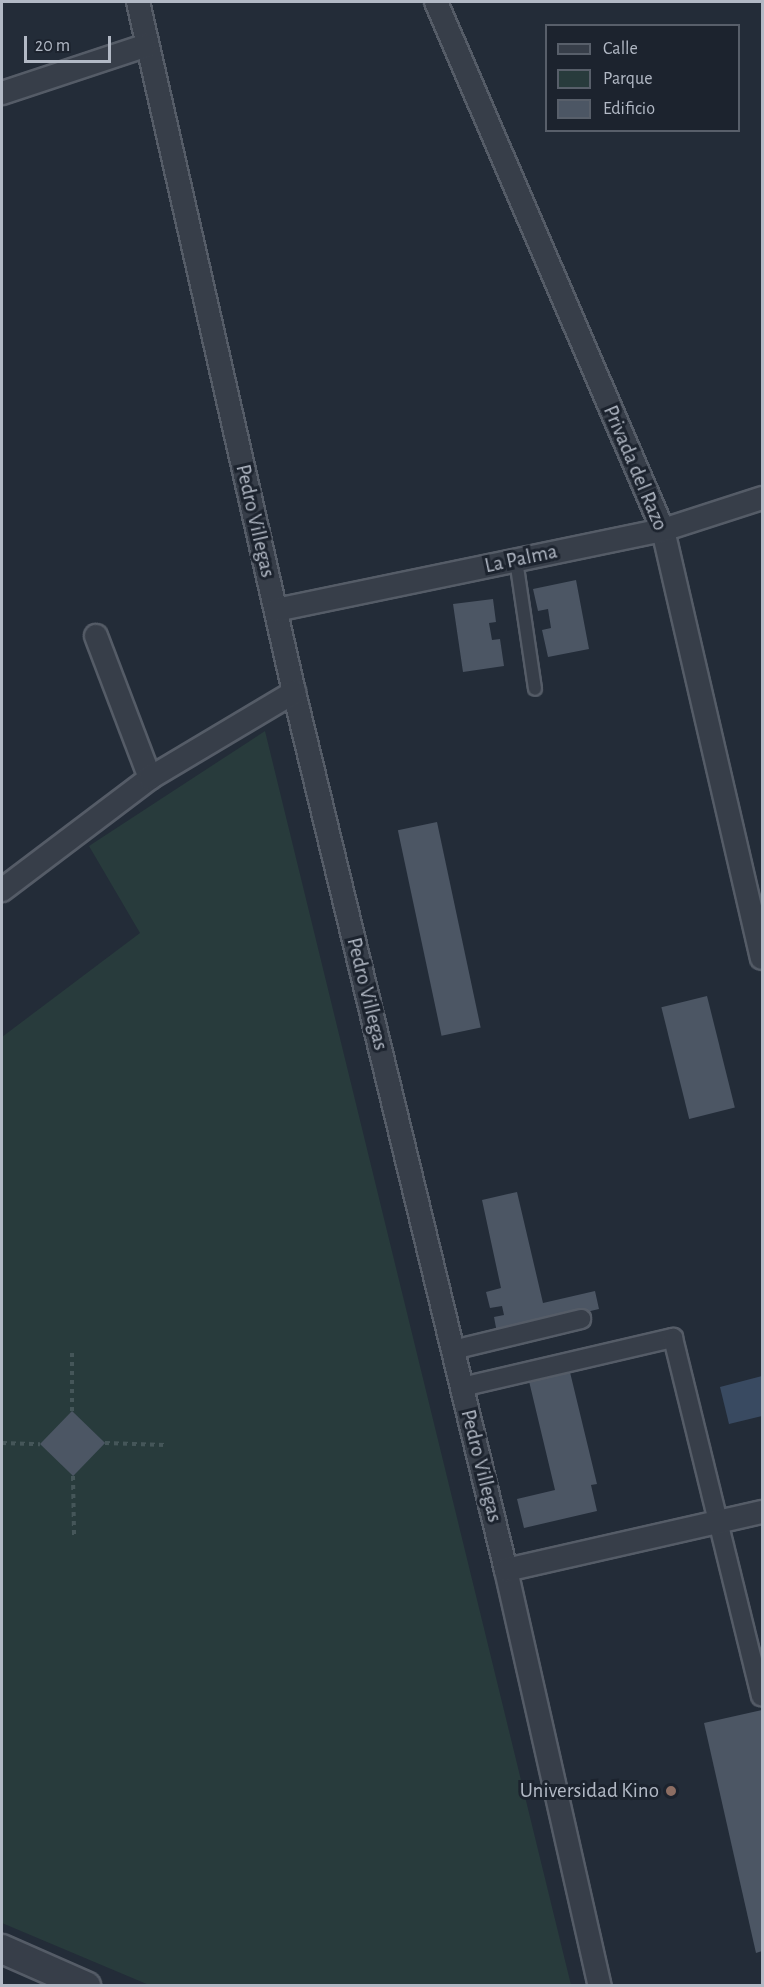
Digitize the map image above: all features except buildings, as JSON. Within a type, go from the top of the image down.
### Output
[{"type":"street","name":"Pedro Villegas","points":[[138,2],[144,46],[294,692],[506,1570],[600,1986]]},
{"type":"street","name":"Privada del Razo","points":[[436,2],[663,530],[762,958]]},
{"type":"street","points":[[2,93],[144,46]]},
{"type":"street","name":"La Palma","points":[[276,610],[663,530],[762,498]]},
{"type":"street","points":[[96,636],[150,778]]},
{"type":"street","points":[[2,889],[150,778],[294,692]]},
{"type":"street","points":[[453,1350],[581,1319]]},
{"type":"street","points":[[462,1387],[673,1338],[761,1696]]},
{"type":"street","points":[[506,1570],[762,1512]]},
{"type":"street","points":[[2,1949],[86,1986]]},
{"type":"lane","points":[[516,560],[535,689]]},
{"type":"path","points":[[72,1350],[72,1411]]},
{"type":"path","points":[[2,1443],[40,1444]]},
{"type":"path","points":[[105,1443],[165,1445]]},
{"type":"path","points":[[74,1476],[74,1535]]},
{"type":"green space","points":[[265,731],[571,1985],[149,1985],[2,1923],[2,1037],[140,933],[89,846]]},
{"type":"water","points":[[762,1376],[762,1416],[729,1424],[720,1387]]},
{"type":"place","name":"Universidad Kino","points":[[671,1791]]}]
